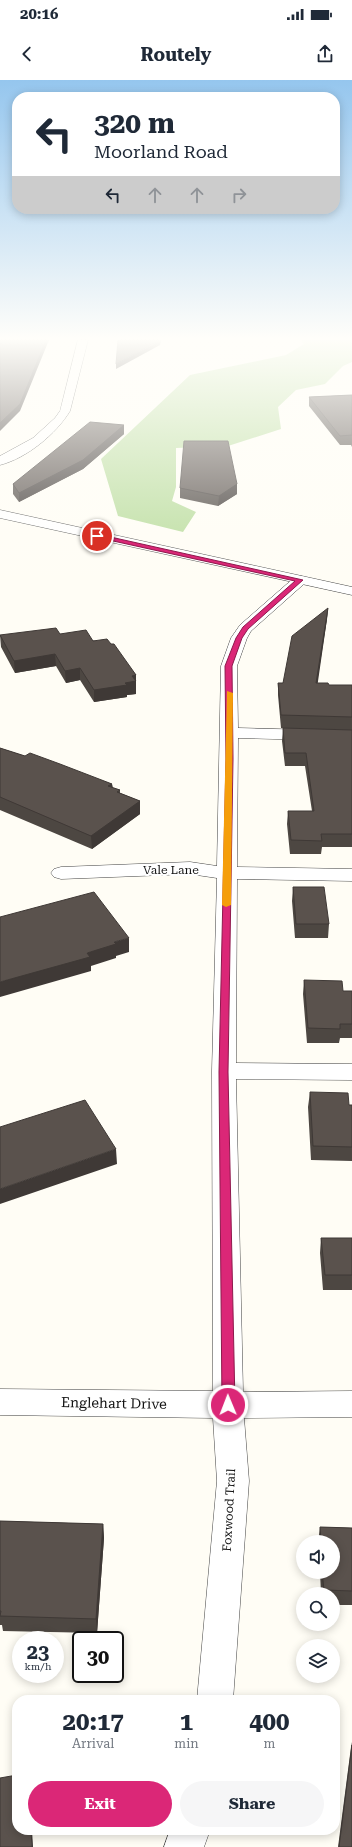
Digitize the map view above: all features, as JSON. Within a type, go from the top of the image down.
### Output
[{"type":"street","points":[[0,461],[44,436],[58,422]]},
{"type":"street","points":[[0,514],[352,591]]},
{"type":"street","name":"Foxwood Trail","points":[[215,1695],[233,1481],[228,1405],[224,1072],[229,666],[239,638],[245,628],[267,607],[300,580]]},
{"type":"street","points":[[229,733],[352,736]]},
{"type":"street","name":"Vale Lane","points":[[61,873],[190,868],[227,873],[352,875]]},
{"type":"street","points":[[224,1072],[352,1072]]},
{"type":"street","name":"Englehart Drive","points":[[0,1402],[228,1405],[352,1404]]},
{"type":"street","points":[[184,1847],[188,1835]]},
{"type":"green space","points":[[140,422],[280,422],[281,429],[228,446],[176,448],[176,487],[172,501],[196,512],[183,532],[118,516],[101,459]]},
{"type":"building","points":[[89,422],[124,425],[83,460],[19,493],[13,484]]},
{"type":"building","points":[[329,422],[352,422],[352,435],[340,436]]},
{"type":"building","points":[[184,441],[228,441],[237,484],[219,496],[180,488]]},
{"type":"building","points":[[328,608],[316,683],[328,683],[329,685],[352,685],[352,717],[281,715],[278,683],[283,683],[292,636]]},
{"type":"building","points":[[56,628],[60,634],[86,630],[93,641],[107,639],[111,644],[114,644],[136,675],[132,676],[136,681],[125,683],[127,685],[94,690],[80,668],[65,671],[55,654],[14,661],[0,635]]},
{"type":"building","points":[[283,728],[352,730],[352,834],[321,834],[322,841],[291,840],[288,811],[314,811],[306,753],[285,753]]},
{"type":"building","points":[[0,748],[25,756],[30,753],[60,764],[112,784],[108,786],[120,790],[117,792],[140,801],[91,836],[0,797]]},
{"type":"building","points":[[293,887],[324,887],[329,924],[296,924]]},
{"type":"building","points":[[94,892],[129,938],[114,942],[116,944],[87,953],[90,957],[0,982],[0,917]]},
{"type":"building","points":[[304,980],[342,981],[343,991],[352,991],[352,1024],[340,1024],[340,1029],[308,1028]]},
{"type":"building","points":[[310,1092],[348,1093],[349,1105],[352,1105],[352,1147],[313,1146]]},
{"type":"building","points":[[85,1100],[116,1149],[0,1189],[0,1127]]},
{"type":"building","points":[[321,1238],[352,1238],[352,1275],[325,1275]]},
{"type":"building","points":[[0,1521],[103,1524],[96,1619],[0,1616]]},
{"type":"building","points":[[320,1527],[352,1528],[352,1591],[340,1591],[340,1587],[324,1587],[323,1579],[340,1579],[340,1535],[321,1535]]},
{"type":"building","points":[[352,1745],[352,1847],[339,1847]]},
{"type":"building","points":[[12,1776],[12,1835],[31,1835],[32,1847],[0,1847],[0,1778]]},
{"type":"slow traffic","points":[[226,905],[229,693]]},
{"type":"route","points":[[97,536],[300,580],[267,607],[245,628],[239,638],[229,666],[229,759],[224,1044],[228,1405]]}]
